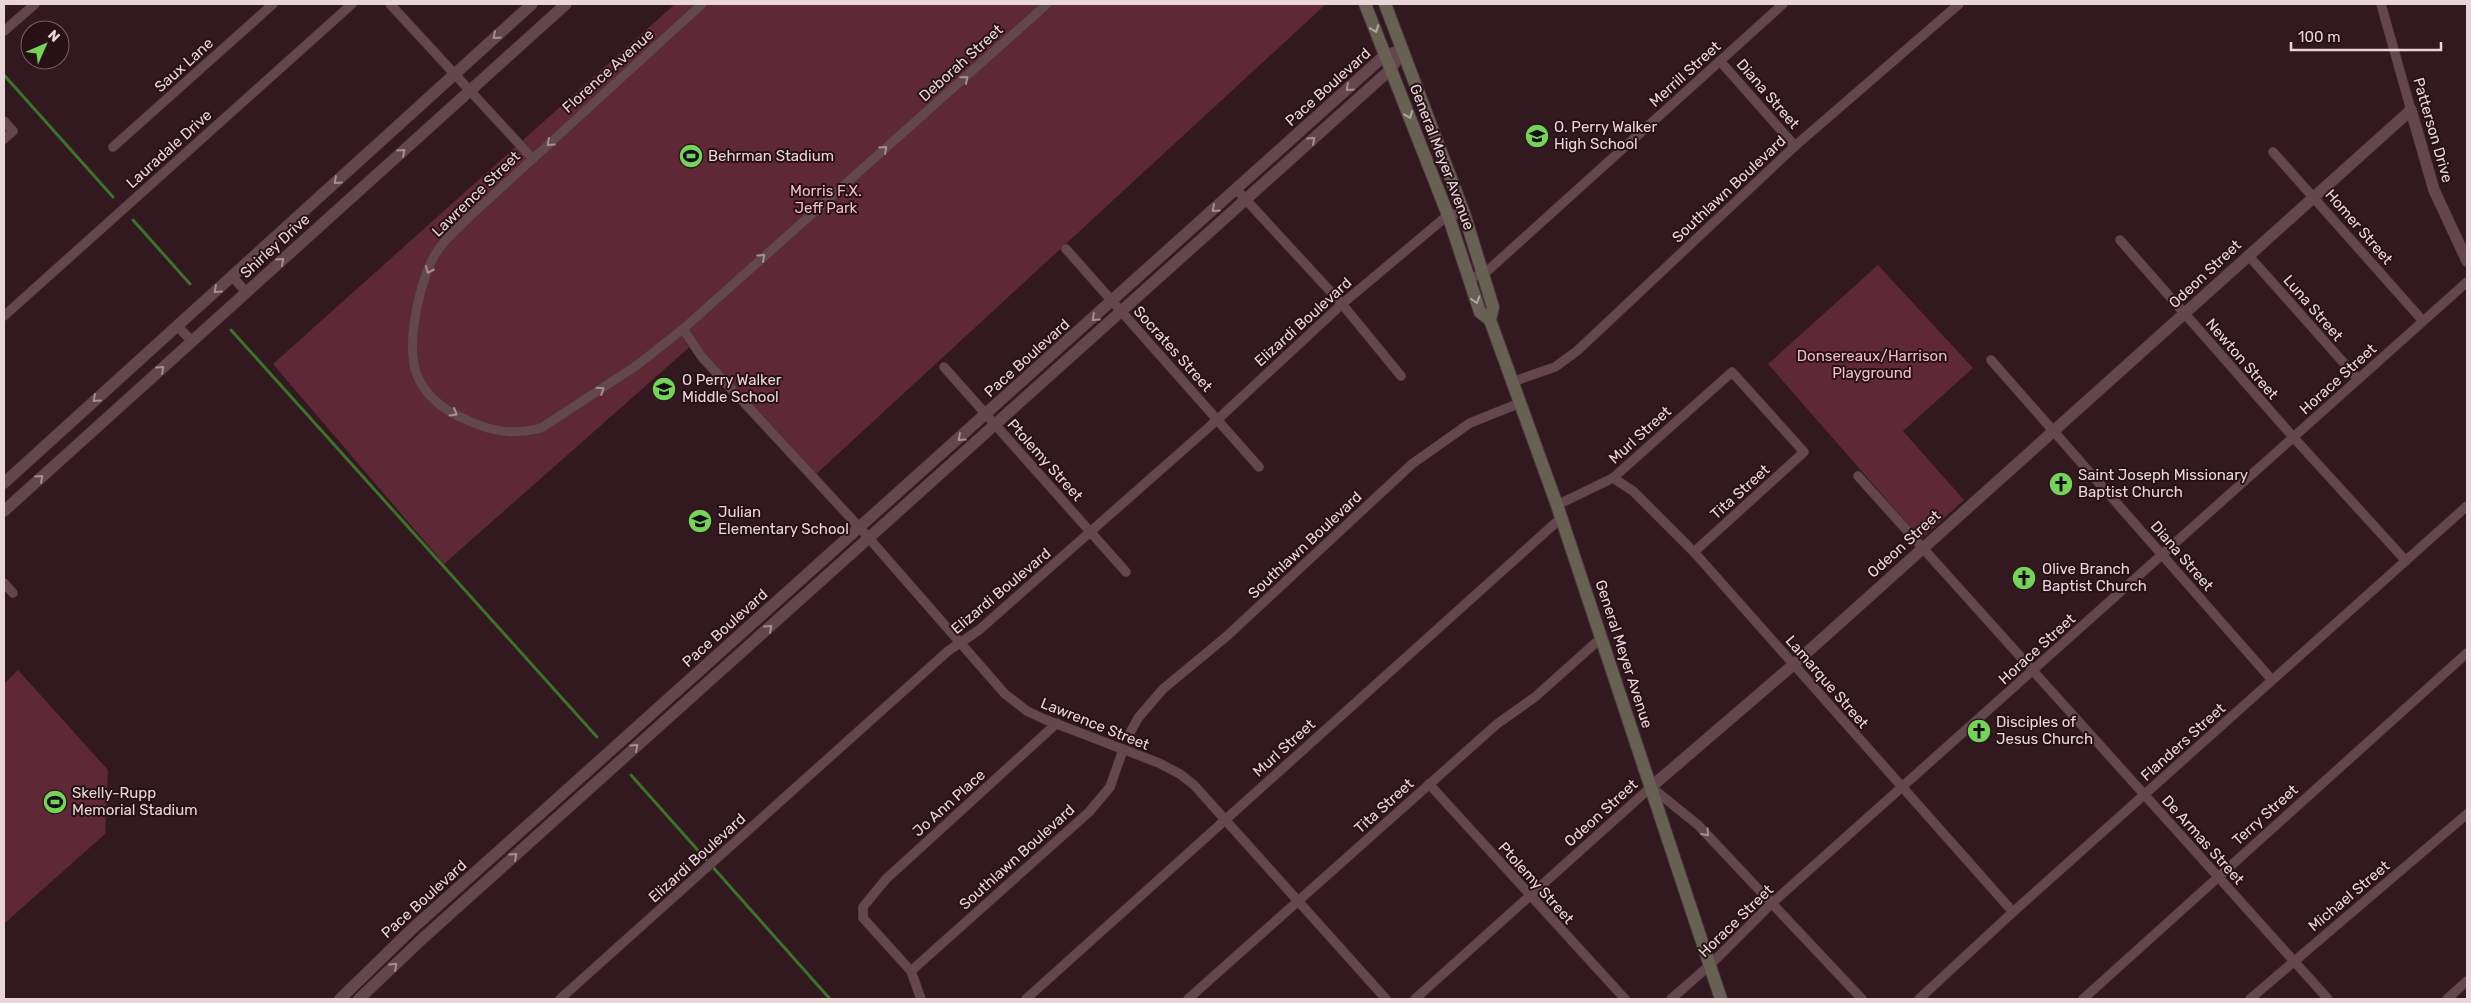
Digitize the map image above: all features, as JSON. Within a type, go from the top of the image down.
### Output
[{"type":"main road","name":"General Meyer Avenue","points":[[1387,4],[1464,213],[1484,274],[1493,307],[1490,320]]},
{"type":"main road","name":"General Meyer Avenue","points":[[1366,7],[1448,215],[1480,312],[1490,320],[1557,505],[1721,999]]},
{"type":"street","points":[[4,31],[35,4]]},
{"type":"street","name":"Saux Lane","points":[[113,147],[273,4]]},
{"type":"street","name":"Lauradale Drive","points":[[4,316],[352,4]]},
{"type":"street","name":"Lawrence Street","points":[[390,4],[533,159],[467,219],[437,251],[424,280],[416,309],[413,360],[416,374],[427,393],[437,403],[457,416],[480,426],[502,432],[523,432],[553,422],[636,366],[683,329],[726,289]]},
{"type":"street","name":"Shirley Drive","points":[[4,484],[532,4]]},
{"type":"street","name":"Shirley Drive","points":[[4,511],[566,4]]},
{"type":"street","name":"Florence Avenue","points":[[533,159],[702,4]]},
{"type":"street","name":"Deborah Street","points":[[726,289],[1047,4]]},
{"type":"street","points":[[1366,7],[1387,4]]},
{"type":"street","name":"Merrill Street","points":[[1469,278],[1484,274],[1783,4]]},
{"type":"street","name":"Southlawn Boulevard","points":[[1512,382],[1555,367],[1577,351],[1795,146],[1959,4]]},
{"type":"street","name":"Patterson Drive","points":[[2380,4],[2434,190],[2467,261]]},
{"type":"street","name":"Pace Boulevard","points":[[340,999],[371,968],[594,765],[1237,190],[1385,55],[1403,50]]},
{"type":"street","name":"Pace Boulevard","points":[[359,999],[603,776],[1246,200],[1390,69],[1403,50]]},
{"type":"street","name":"Diana Street","points":[[1720,61],[1795,146]]},
{"type":"street","name":"Odeon Street","points":[[1415,999],[1651,788],[1793,666],[2053,430],[2185,314],[2313,196],[2411,110]]},
{"type":"street","points":[[4,121],[13,131],[4,139]]},
{"type":"street","name":"Homer Street","points":[[2273,152],[2423,321]]},
{"type":"street","points":[[1237,190],[1342,304],[1401,376]]},
{"type":"street","points":[[1448,215],[1464,213]]},
{"type":"street","name":"Elizardi Boulevard","points":[[560,999],[948,651],[961,644],[1091,531],[1217,420],[1342,304],[1448,215]]},
{"type":"street","name":"Newton Street","points":[[2120,240],[2294,438],[2406,561]]},
{"type":"street","name":"Socrates Street","points":[[1066,249],[1259,467]]},
{"type":"street","name":"Luna Street","points":[[2248,255],[2358,379]]},
{"type":"street","points":[[232,276],[246,292]]},
{"type":"street","name":"Horace Street","points":[[1671,999],[1771,904],[2467,282]]},
{"type":"street","points":[[177,326],[192,341]]},
{"type":"street","name":"Lawrence Street","points":[[683,329],[702,356],[869,538],[1005,694],[1027,711],[1160,763],[1180,774],[1208,799],[1386,999]]},
{"type":"street","name":"Diana Street","points":[[1991,360],[2272,680]]},
{"type":"street","name":"Ptolemy Street","points":[[944,367],[1126,572]]},
{"type":"street","name":"Murl Street","points":[[1557,505],[1613,478],[1732,372],[1804,452]]},
{"type":"street","name":"Southlawn Boulevard","points":[[1130,733],[1138,718],[1163,689],[1227,636],[1412,464],[1475,420],[1520,403]]},
{"type":"street","name":"Tita Street","points":[[1694,552],[1804,452]]},
{"type":"street","name":"De Armas Street","points":[[1858,476],[2328,999]]},
{"type":"street","name":"Lamarque Street","points":[[1613,478],[1633,491],[1694,552],[1793,666],[2013,912]]},
{"type":"street","name":"Flanders Street","points":[[1920,999],[2013,912],[2467,506]]},
{"type":"street","name":"Murl Street","points":[[1026,999],[1561,518]]},
{"type":"street","points":[[4,583],[13,593]]},
{"type":"street","points":[[741,633],[751,644]]},
{"type":"street","name":"Tita Street","points":[[1188,999],[1497,724],[1535,697],[1601,638]]},
{"type":"street","name":"Terry Street","points":[[2082,999],[2217,876],[2467,654]]},
{"type":"street","name":"Jo Ann Place","points":[[911,971],[863,918],[863,907],[886,879],[1057,723]]},
{"type":"street","name":"Southlawn Boulevard","points":[[911,971],[1089,812],[1110,787],[1123,750]]},
{"type":"street","points":[[594,765],[603,776]]},
{"type":"street","name":"Ptolemy Street","points":[[1429,784],[1530,898],[1625,999]]},
{"type":"street","points":[[1651,788],[1698,825],[1862,999]]},
{"type":"street","name":"Michael Street","points":[[2250,999],[2467,814]]},
{"type":"street","points":[[480,868],[489,879]]},
{"type":"street","points":[[371,968],[380,978]]},
{"type":"street","points":[[911,971],[921,999]]},
{"type":"street","points":[[2447,999],[2467,981]]},
{"type":"street","points":[[334,999],[349,989]]},
{"type":"green space","name":"Morris F.X. Jeff Park","points":[[675,4],[1326,4],[813,477],[693,344],[444,564],[273,364]]},
{"type":"green space","name":"Donsereaux/Harrison Playground","points":[[1878,265],[1973,368],[1903,431],[1964,500],[1921,539],[1768,364]]},
{"type":"green space","name":"Skelly-Rupp Memorial Stadium","points":[[18,670],[108,770],[105,834],[6,922],[4,920],[4,684]]},
{"type":"waterway","points":[[4,75],[113,197]]},
{"type":"waterway","points":[[133,220],[190,284]]},
{"type":"waterway","points":[[231,330],[597,737]]},
{"type":"waterway","points":[[631,775],[830,999]]},
{"type":"place","name":"O. Perry Walker High School","points":[[1537,136]]},
{"type":"place","name":"Behrman Stadium","points":[[691,156]]},
{"type":"place","name":"O Perry Walker Middle School","points":[[664,389]]},
{"type":"place","name":"Saint Joseph Missionary Baptist Church","points":[[2061,484]]},
{"type":"place","name":"Julian Elementary School","points":[[700,521]]},
{"type":"place","name":"Olive Branch Baptist Church","points":[[2024,578]]},
{"type":"place","name":"Disciples of Jesus Church","points":[[1979,731]]},
{"type":"place","name":"Skelly-Rupp Memorial Stadium","points":[[55,802]]}]
